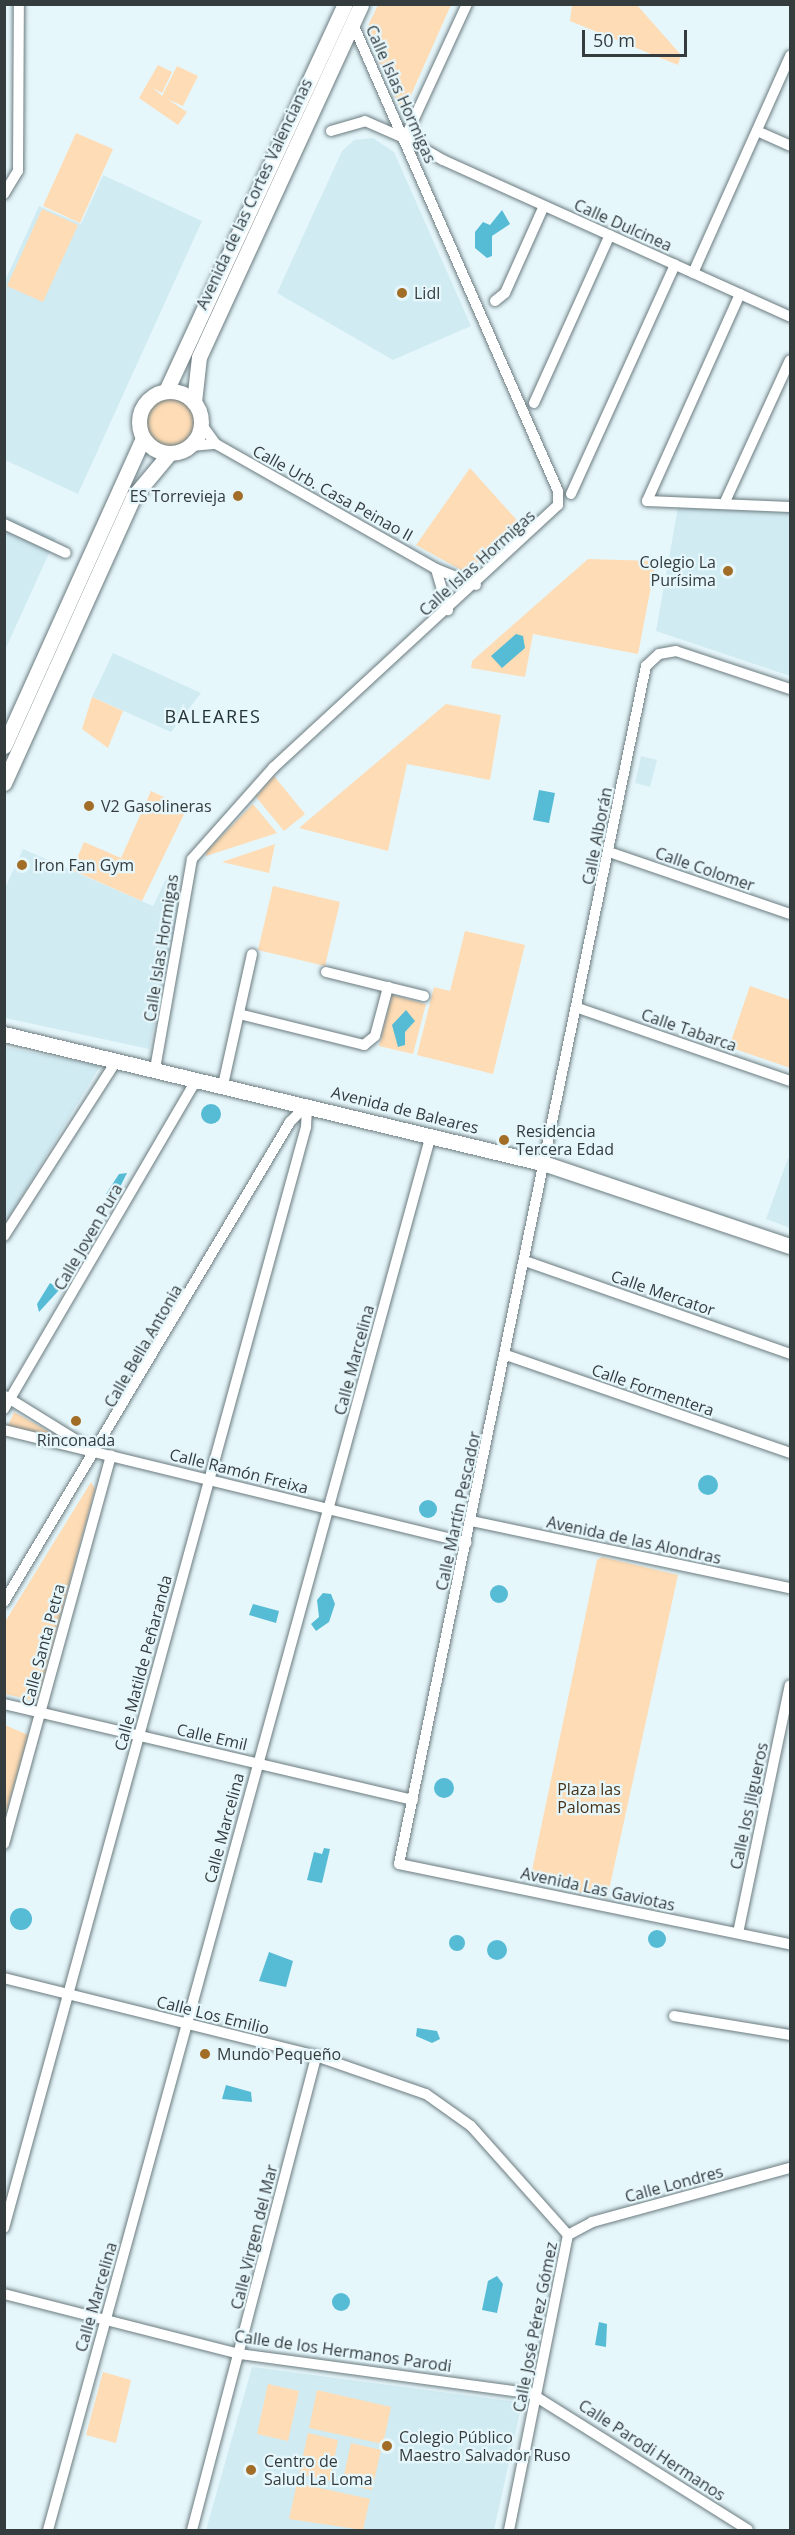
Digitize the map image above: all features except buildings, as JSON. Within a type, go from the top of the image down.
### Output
[{"type":"main road","name":"Avenida de las Cortes Valencianas","points":[[166,391],[345,4]]},
{"type":"main road","name":"Avenida de las Cortes Valencianas","points":[[195,402],[200,357],[361,4]]},
{"type":"main road","points":[[4,746],[143,438],[142,409],[166,391],[195,402],[202,425],[191,446],[169,454],[133,497],[4,783]]},
{"type":"main road","points":[[143,438],[169,454]]},
{"type":"main road","name":"Avenida de Baleares","points":[[4,1034],[546,1164],[790,1246]]},
{"type":"street","points":[[4,194],[18,171],[19,4]]},
{"type":"street","points":[[405,138],[467,4]]},
{"type":"street","name":"Calle Islas Hormigas","points":[[155,1069],[192,859],[273,768],[553,513],[558,491],[405,138],[352,22]]},
{"type":"street","points":[[693,273],[790,56]]},
{"type":"street","name":"Calle Dulcinea","points":[[331,130],[365,121],[405,138],[443,160],[790,317]]},
{"type":"street","points":[[757,130],[790,146]]},
{"type":"street","points":[[495,301],[505,293],[544,206]]},
{"type":"street","points":[[534,403],[610,235]]},
{"type":"street","points":[[571,494],[675,265]]},
{"type":"street","points":[[740,294],[647,501],[790,507]]},
{"type":"street","points":[[724,504],[790,360]]},
{"type":"street","name":"Calle Urb. Casa Peinao II","points":[[202,425],[216,444],[436,569],[476,585]]},
{"type":"street","points":[[191,446],[216,444]]},
{"type":"street","points":[[4,524],[66,553]]},
{"type":"street","points":[[436,569],[448,610]]},
{"type":"street","name":"Calle Alborán","points":[[546,1164],[609,852],[652,659],[676,651],[790,689]]},
{"type":"street","name":"Calle Colomer","points":[[609,852],[790,914]]},
{"type":"street","points":[[223,1085],[252,954]]},
{"type":"street","points":[[326,972],[424,996]]},
{"type":"street","points":[[239,1014],[368,1044],[375,1036],[388,987]]},
{"type":"street","name":"Calle Tabarca","points":[[578,1008],[790,1081]]},
{"type":"street","points":[[4,1236],[117,1060]]},
{"type":"street","name":"Calle Joven Pura","points":[[4,1409],[7,1398],[197,1079]]},
{"type":"street","name":"Calle Bella Antonia","points":[[4,1602],[290,1122],[307,1105]]},
{"type":"street","name":"Calle Matilde Peñaranda","points":[[4,2228],[306,1127],[307,1105]]},
{"type":"street","name":"Calle Marcelina","points":[[48,2530],[257,1764],[330,1509],[430,1135]]},
{"type":"street","name":"Calle Martín Pescador","points":[[399,1864],[546,1164]]},
{"type":"street","name":"Calle Mercator","points":[[525,1261],[790,1354]]},
{"type":"street","name":"Calle Formentera","points":[[506,1355],[790,1454]]},
{"type":"street","points":[[7,1398],[94,1451]]},
{"type":"street","name":"Calle Ramón Freixa","points":[[4,1430],[466,1543]]},
{"type":"street","name":"Calle Santa Petra","points":[[4,1844],[111,1455]]},
{"type":"street","name":"Avenida de las Alondras","points":[[471,1521],[790,1588]]},
{"type":"street","name":"Calle los Jilgueros","points":[[738,1933],[790,1685]]},
{"type":"street","name":"Calle Emil","points":[[4,1704],[412,1800]]},
{"type":"street","name":"Avenida Las Gaviotas","points":[[399,1864],[790,1944]]},
{"type":"street","name":"Calle Los Emilio","points":[[4,1978],[316,2055],[426,2094],[452,2109],[568,2235]]},
{"type":"street","points":[[674,2016],[790,2035]]},
{"type":"street","name":"Calle Virgen del Mar","points":[[192,2530],[240,2354],[316,2055]]},
{"type":"street","name":"Calle Londres","points":[[568,2235],[592,2223],[790,2168]]},
{"type":"street","name":"Calle José Pérez Gómez","points":[[508,2530],[538,2397],[568,2235]]},
{"type":"street","name":"Calle de los Hermanos Parodi","points":[[4,2294],[240,2354],[538,2397]]},
{"type":"street","name":"Calle Parodi Hermanos","points":[[538,2397],[748,2530]]},
{"type":"shaded area","points":[[373,138],[394,152],[471,326],[393,360],[277,293],[342,151],[354,140]]},
{"type":"shaded area","points":[[103,175],[202,221],[78,494],[5,460],[5,281],[39,206],[81,224]]},
{"type":"shaded area","name":"Colegio La Purísima","points":[[678,507],[790,511],[790,676],[656,631]]},
{"type":"shaded area","points":[[5,515],[56,538],[5,650]]},
{"type":"shaded area","points":[[113,653],[201,693],[171,732],[92,697]]},
{"type":"shaded area","points":[[641,756],[657,760],[650,787],[635,783]]},
{"type":"shaded area","points":[[23,849],[153,906],[170,871],[170,888],[181,900],[149,1049],[5,1018],[5,888]]},
{"type":"shaded area","points":[[4,1047],[100,1066],[5,1224]]},
{"type":"shaded area","points":[[788,1158],[790,1159],[790,1228],[766,1219]]},
{"type":"shaded area","name":"Colegio Público Maestro Salvador Ruso","points":[[252,2367],[517,2402],[521,2408],[494,2530],[206,2530]]},
{"type":"green space","points":[[378,5],[451,5],[403,113],[365,32]]},
{"type":"green space","points":[[572,5],[637,5],[681,55],[678,65],[570,21]]},
{"type":"green space","points":[[158,65],[172,72],[162,93],[153,88],[162,96],[177,66],[198,76],[183,106],[167,99],[187,112],[178,125],[139,98]]},
{"type":"green space","points":[[76,133],[113,149],[80,223],[43,206]]},
{"type":"green space","points":[[42,209],[78,225],[43,302],[7,286]]},
{"type":"green space","points":[[165,398],[175,398],[187,405],[194,417],[194,427],[187,439],[175,446],[165,446],[150,435],[146,427],[146,417],[157,402]]},
{"type":"green space","points":[[470,468],[523,527],[465,572],[416,545]]},
{"type":"green space","points":[[588,559],[656,561],[638,654],[533,634],[525,677],[471,668],[472,661]]},
{"type":"green space","points":[[92,697],[123,711],[108,748],[82,729]]},
{"type":"green space","points":[[446,704],[501,715],[490,780],[407,764],[388,851],[299,828]]},
{"type":"green space","points":[[274,776],[305,814],[284,831],[256,797]]},
{"type":"green space","points":[[151,791],[187,808],[142,901],[72,870],[84,842],[121,858]]},
{"type":"green space","points":[[253,804],[277,833],[206,856],[206,852]]},
{"type":"green space","points":[[275,844],[269,873],[222,862]]},
{"type":"green space","points":[[273,886],[340,902],[325,966],[258,950]]},
{"type":"green space","points":[[465,931],[525,945],[493,1074],[417,1055],[434,987],[450,991]]},
{"type":"green space","points":[[750,986],[790,1000],[790,1068],[729,1047]]},
{"type":"green space","points":[[392,995],[426,1004],[413,1054],[379,1046]]},
{"type":"green space","points":[[14,1412],[55,1435],[56,1436],[8,1426]]},
{"type":"green space","points":[[91,1482],[95,1489],[37,1701],[5,1694],[5,1622]]},
{"type":"green space","name":"Plaza las Palomas","points":[[602,1557],[678,1575],[607,1899],[530,1880],[597,1560]]},
{"type":"green space","points":[[4,1725],[28,1735],[5,1817]]},
{"type":"green space","points":[[103,2372],[131,2380],[116,2443],[86,2435]]},
{"type":"green space","points":[[268,2384],[299,2391],[288,2441],[257,2434]]},
{"type":"green space","points":[[317,2390],[391,2407],[383,2444],[309,2428]]},
{"type":"green space","points":[[308,2433],[338,2440],[330,2481],[299,2474]]},
{"type":"green space","points":[[351,2443],[381,2450],[372,2490],[342,2484]]},
{"type":"green space","points":[[297,2483],[370,2499],[363,2530],[289,2519]]},
{"type":"water","points":[[502,210],[510,224],[492,236],[492,256],[487,258],[475,248],[475,232],[483,222],[490,225]]},
{"type":"water","points":[[516,634],[523,636],[525,648],[502,668],[491,656]]},
{"type":"water","points":[[539,790],[555,793],[549,823],[533,820]]},
{"type":"water","points":[[406,1010],[415,1021],[405,1032],[405,1045],[398,1047],[392,1025]]},
{"type":"water","points":[[211,1104],[218,1107],[221,1114],[218,1121],[211,1124],[204,1121],[201,1114],[204,1107]]},
{"type":"water","points":[[127,1173],[114,1199],[106,1194],[119,1174]]},
{"type":"water","points":[[50,1283],[60,1289],[39,1312],[37,1304]]},
{"type":"water","points":[[708,1475],[715,1478],[718,1485],[715,1492],[708,1495],[701,1492],[698,1485],[701,1478]]},
{"type":"water","points":[[428,1500],[434,1503],[437,1509],[434,1515],[428,1518],[422,1515],[419,1509],[422,1503]]},
{"type":"water","points":[[499,1585],[505,1588],[508,1594],[505,1600],[499,1603],[493,1600],[490,1594],[493,1588]]},
{"type":"water","points":[[323,1593],[331,1594],[335,1604],[329,1622],[316,1631],[311,1624],[319,1617],[317,1600]]},
{"type":"water","points":[[253,1604],[279,1611],[276,1623],[249,1615]]},
{"type":"water","points":[[444,1778],[451,1781],[454,1788],[451,1795],[444,1798],[437,1795],[434,1788],[437,1781]]},
{"type":"water","points":[[324,1848],[330,1849],[322,1883],[307,1880],[314,1852],[322,1854]]},
{"type":"water","points":[[21,1908],[29,1911],[32,1919],[29,1927],[21,1930],[13,1927],[10,1919],[13,1911]]},
{"type":"water","points":[[657,1930],[663,1933],[666,1939],[663,1945],[657,1948],[651,1945],[648,1939],[651,1933]]},
{"type":"water","points":[[454,1935],[460,1935],[465,1943],[463,1949],[454,1951],[449,1946],[449,1940]]},
{"type":"water","points":[[493,1940],[501,1940],[507,1946],[507,1954],[501,1960],[493,1960],[487,1954],[487,1946]]},
{"type":"water","points":[[269,1952],[293,1961],[286,1987],[259,1981]]},
{"type":"water","points":[[417,2028],[437,2031],[440,2039],[432,2043],[416,2036]]},
{"type":"water","points":[[226,2085],[251,2092],[252,2102],[222,2099]]},
{"type":"water","points":[[497,2276],[503,2284],[497,2313],[482,2310],[488,2281]]},
{"type":"water","points":[[337,2293],[345,2293],[350,2298],[348,2309],[337,2311],[332,2306],[332,2298]]},
{"type":"water","points":[[599,2322],[607,2324],[606,2347],[595,2345]]},
{"type":"place","name":"Lidl","points":[[402,293]]},
{"type":"place","name":"ES Torrevieja","points":[[238,496]]},
{"type":"place","name":"Colegio La Purísima","points":[[728,571]]},
{"type":"place","name":"V2 Gasolineras","points":[[89,806]]},
{"type":"place","name":"Iron Fan Gym","points":[[22,865]]},
{"type":"place","name":"Residencia Tercera Edad","points":[[504,1140]]},
{"type":"place","name":"Rinconada","points":[[76,1421]]},
{"type":"place","name":"Mundo Pequeño","points":[[205,2054]]},
{"type":"place","name":"Colegio Público Maestro Salvador Ruso","points":[[387,2446]]},
{"type":"place","name":"Centro de Salud La Loma","points":[[251,2470]]},
{"type":"district","name":"BALEARES","points":[[213,716]]}]
